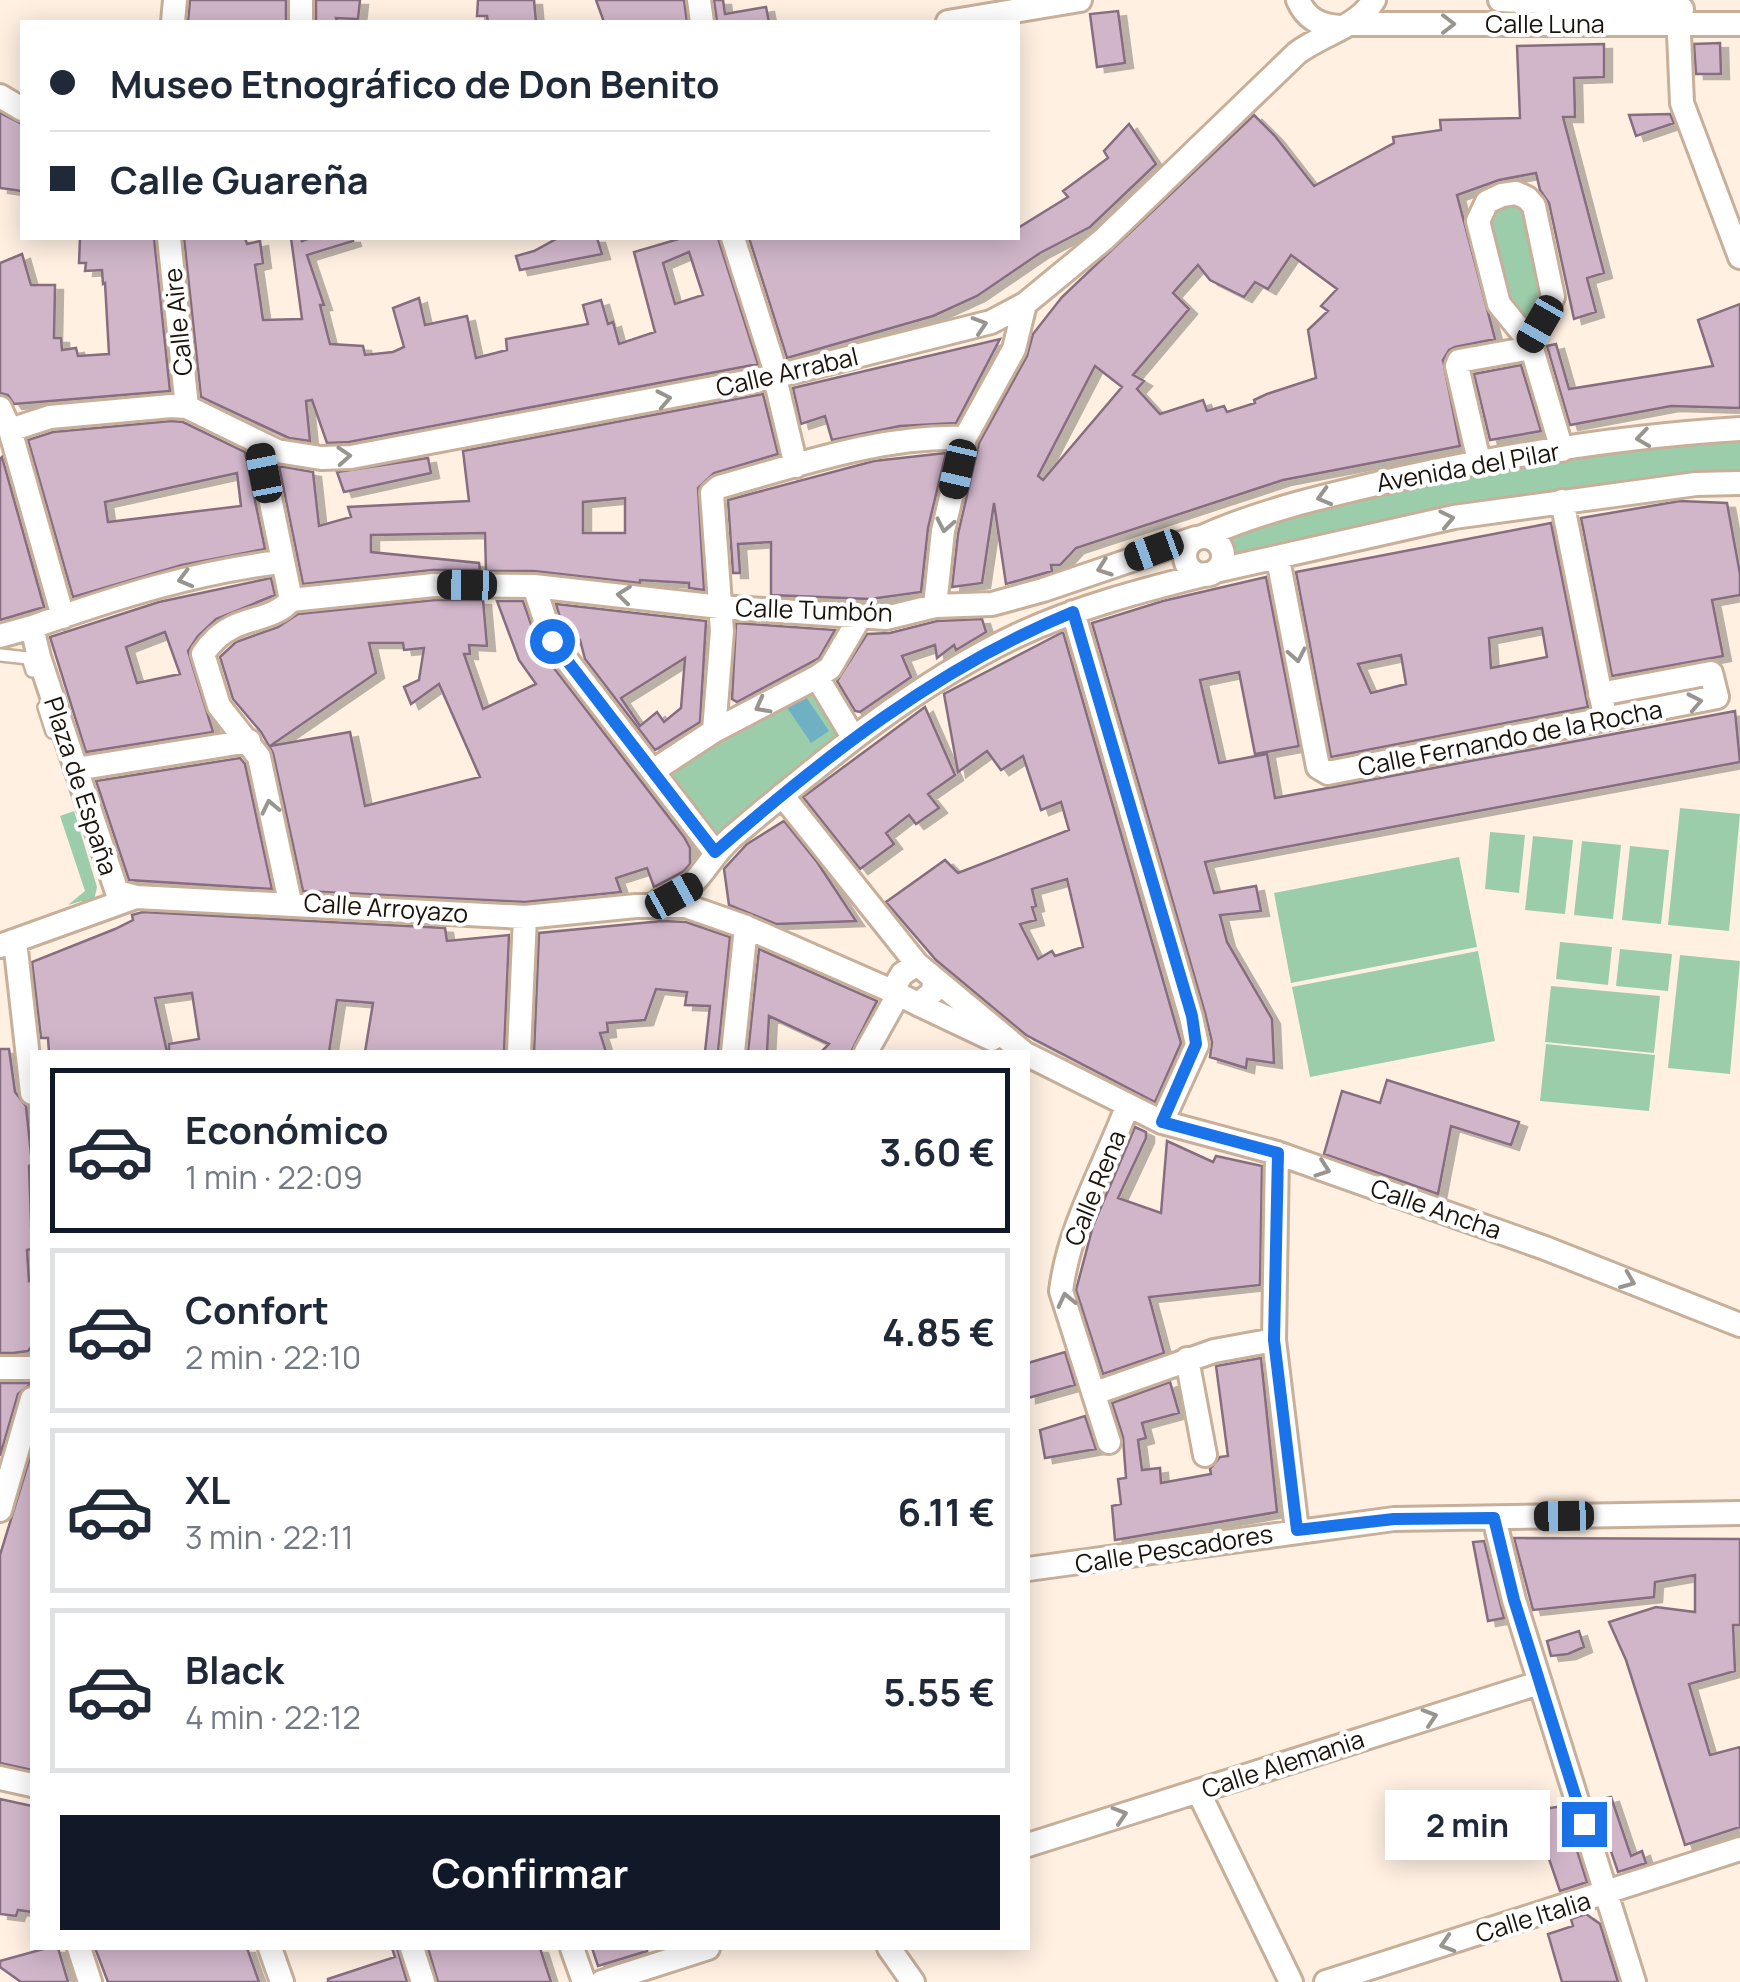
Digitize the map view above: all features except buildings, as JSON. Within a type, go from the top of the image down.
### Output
[{"type":"street","points":[[960,20],[1080,0]]},
{"type":"street","name":"Calle Arrabal","points":[[188,408],[258,444],[292,455],[352,457],[777,376],[982,325],[1025,304],[1104,240],[1297,53],[1366,14],[1374,0]]},
{"type":"street","name":"Calle Luna","points":[[1500,0],[1740,24]]},
{"type":"street","points":[[1303,9],[1329,27],[1345,26]]},
{"type":"street","name":"Calle Arrabal","points":[[1297,53],[1308,34],[1303,9]]},
{"type":"street","name":"Calle Luna","points":[[1345,26],[1678,16],[1740,10]]},
{"type":"street","points":[[1678,16],[1682,103],[1740,257]]},
{"type":"street","points":[[1479,461],[1458,362],[1530,345],[1550,307],[1554,288],[1534,206],[1516,194],[1502,195],[1487,202],[1480,212],[1481,234],[1499,304],[1530,345],[1562,450]]},
{"type":"street","name":"Calle Aire","points":[[170,240],[188,408]]},
{"type":"street","points":[[734,240],[777,376],[796,466]]},
{"type":"street","points":[[935,606],[943,531],[965,438],[1014,349],[1025,304]]},
{"type":"street","name":"Plaza de España","points":[[0,408],[10,430],[46,622],[39,657],[115,901],[8,944]]},
{"type":"street","points":[[10,430],[50,417],[96,411],[188,408]]},
{"type":"street","name":"Avenida del Pilar","points":[[1127,596],[1195,540],[1243,521],[1344,491],[1479,461],[1740,429]]},
{"type":"street","points":[[714,731],[722,631],[712,492],[718,487],[796,466],[926,437],[965,438]]},
{"type":"street","points":[[258,444],[291,600],[284,608],[232,627],[214,639],[203,654],[218,706],[258,756],[290,902]]},
{"type":"street","name":"Avenida del Pilar","points":[[695,885],[715,852],[853,737],[938,679],[1073,612],[1211,573],[1454,517],[1696,484],[1740,483]]},
{"type":"street","points":[[1562,501],[1606,720]]},
{"type":"street","points":[[1195,540],[1214,540],[1221,550],[1222,560],[1211,573]]},
{"type":"street","name":"Calle Tumbón","points":[[291,600],[434,585],[534,586],[720,607],[886,618],[935,606],[992,604],[1195,540]]},
{"type":"street","name":"Calle Fernando de la Rocha","points":[[1278,559],[1318,768],[1328,773],[1717,698],[1712,673],[1600,694]]},
{"type":"street","points":[[0,636],[181,579],[227,568],[280,562]]},
{"type":"street","points":[[534,586],[552,641],[715,852]]},
{"type":"street","points":[[1073,612],[1192,1016],[1196,1044],[1162,1122]]},
{"type":"street","points":[[653,771],[714,731],[830,668],[860,617]]},
{"type":"street","points":[[0,646],[30,650],[39,657]]},
{"type":"street","points":[[817,677],[853,737]]},
{"type":"street","points":[[76,769],[248,741]]},
{"type":"street","points":[[782,795],[926,973],[1020,1050]]},
{"type":"street","points":[[695,885],[708,912]]},
{"type":"street","name":"Calle Arroyazo","points":[[636,906],[674,896],[695,885]]},
{"type":"street","name":"Calle Arroyazo","points":[[115,901],[290,902],[525,916],[636,906],[686,906],[746,927],[1018,1050]]},
{"type":"street","points":[[518,1050],[525,916]]},
{"type":"street","points":[[733,1050],[746,927]]},
{"type":"street","points":[[8,944],[30,1082]]},
{"type":"street","points":[[903,997],[926,1001],[933,992],[926,973]]},
{"type":"street","points":[[867,1050],[903,997],[902,974],[926,973]]},
{"type":"street","name":"Calle Ancha","points":[[1030,1056],[1162,1122],[1278,1153],[1545,1248],[1740,1325]]},
{"type":"street","name":"Calle Rena","points":[[1109,1442],[1061,1291],[1075,1230],[1127,1107]]},
{"type":"street","points":[[1278,1153],[1274,1340],[1297,1530]]},
{"type":"street","points":[[1094,1393],[1186,1359],[1274,1340]]},
{"type":"street","points":[[1186,1359],[1205,1455]]},
{"type":"street","points":[[0,1368],[30,1368]]},
{"type":"street","points":[[0,1510],[30,1406]]},
{"type":"street","name":"Calle Pescadores","points":[[1030,1569],[1394,1519],[1740,1513]]},
{"type":"street","points":[[1494,1518],[1514,1600],[1634,1982]]},
{"type":"street","name":"Calle Alemania","points":[[1030,1844],[1539,1682]]},
{"type":"street","points":[[0,1778],[30,1785]]},
{"type":"street","points":[[1198,1790],[1291,1982]]},
{"type":"street","name":"Calle Italia","points":[[1326,1982],[1740,1849]]},
{"type":"street","points":[[81,1950],[90,1982]]},
{"type":"street","points":[[271,1950],[282,1982]]},
{"type":"street","points":[[413,1950],[423,1982]]},
{"type":"street","points":[[573,1950],[584,1982]]},
{"type":"street","points":[[602,1982],[702,1950]]},
{"type":"street","points":[[890,1950],[913,1982]]},
{"type":"lane","points":[[0,655],[28,658],[52,732]]},
{"type":"lane","points":[[82,818],[106,895],[115,901]]},
{"type":"green space","points":[[1496,204],[1522,204],[1547,289],[1529,328],[1508,307],[1487,212]]},
{"type":"green space","points":[[1740,436],[1740,480],[1227,559],[1223,540],[1329,500],[1542,459]]},
{"type":"green space","points":[[811,688],[839,730],[834,738],[721,834],[711,836],[667,780],[666,769]]},
{"type":"green space","points":[[1680,808],[1740,814],[1729,931],[1668,925]]},
{"type":"green space","points":[[74,811],[97,887],[92,909],[85,911],[82,901],[68,905],[85,891],[60,816]]},
{"type":"green space","points":[[1490,832],[1525,835],[1519,893],[1485,889]]},
{"type":"green space","points":[[1533,836],[1573,840],[1565,914],[1525,910]]},
{"type":"green space","points":[[1582,841],[1621,845],[1613,919],[1574,915]]},
{"type":"green space","points":[[1630,846],[1669,850],[1661,924],[1622,920]]},
{"type":"green space","points":[[1459,857],[1477,947],[1291,983],[1274,893]]},
{"type":"green space","points":[[1560,942],[1612,947],[1608,985],[1556,979]]},
{"type":"green space","points":[[1620,949],[1672,954],[1668,991],[1616,986]]},
{"type":"green space","points":[[1478,951],[1495,1041],[1310,1077],[1292,987]]},
{"type":"green space","points":[[1680,955],[1740,961],[1730,1074],[1668,1068]]},
{"type":"green space","points":[[1551,986],[1660,996],[1654,1053],[1545,1042]]},
{"type":"green space","points":[[1546,1044],[1655,1055],[1649,1111],[1540,1101]]},
{"type":"water","points":[[804,694],[829,731],[811,743],[786,706]]},
{"type":"route","points":[[552,641],[715,852],[853,737],[938,679],[1073,612],[1192,1016],[1196,1044],[1162,1122],[1278,1153],[1274,1340],[1297,1530],[1394,1519],[1494,1518],[1514,1600],[1584,1824]]}]
